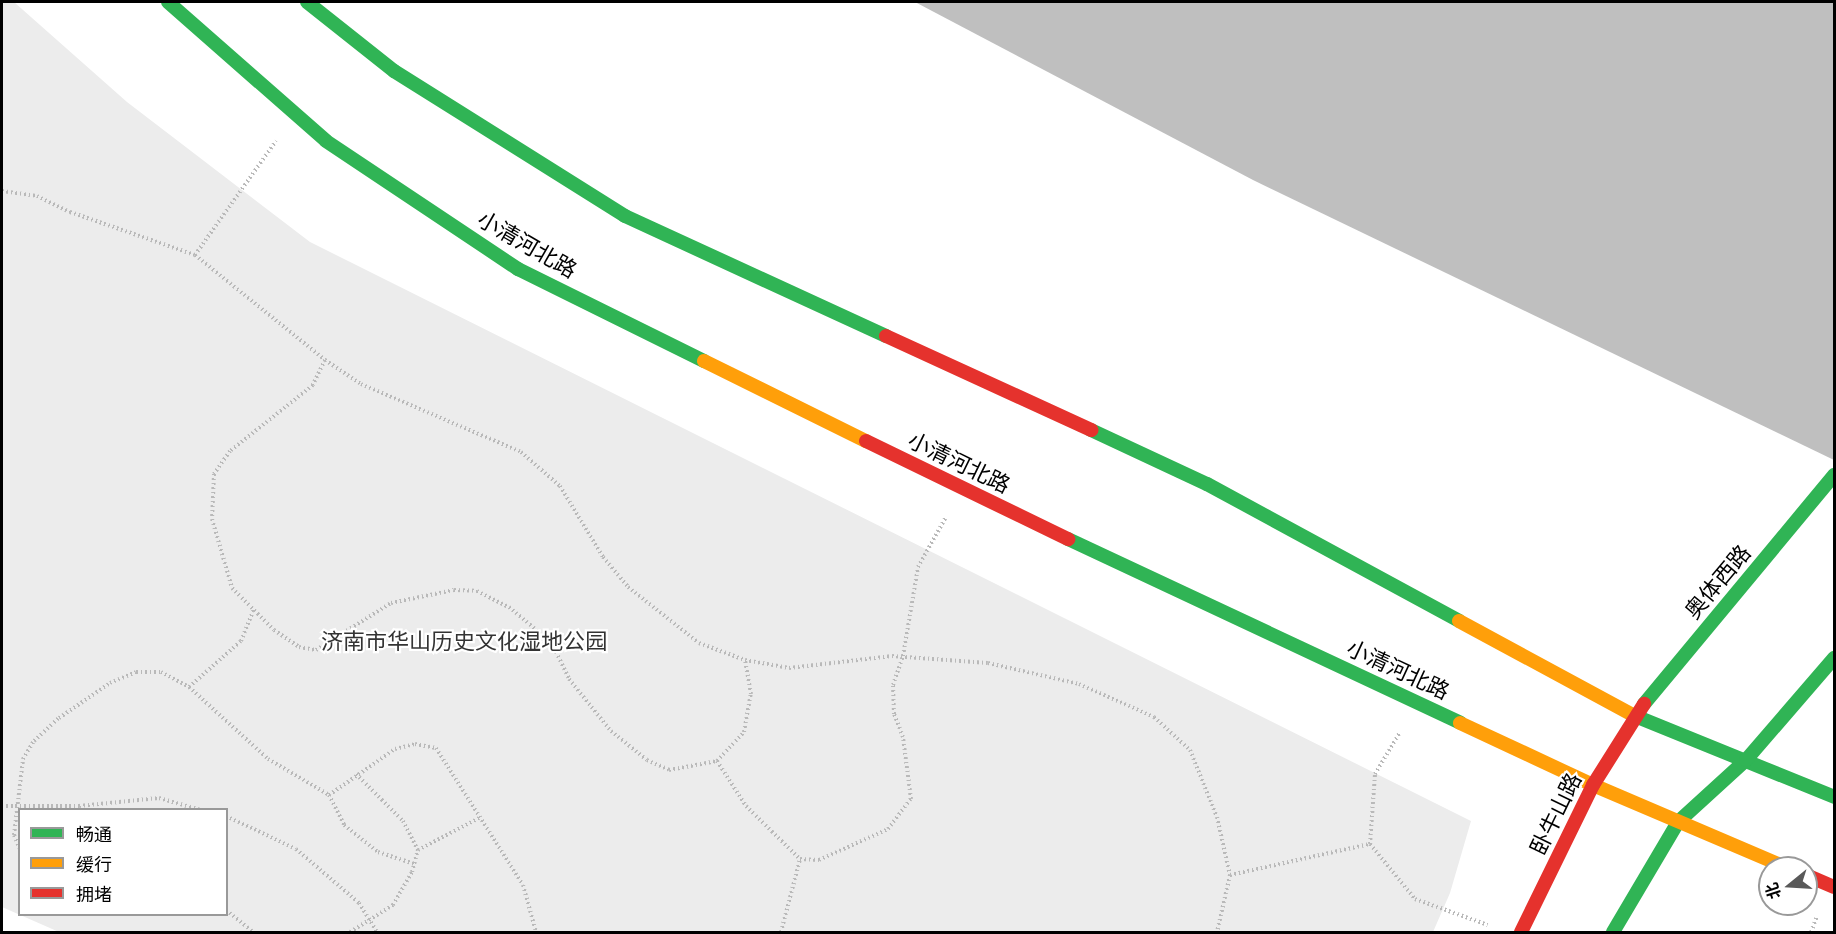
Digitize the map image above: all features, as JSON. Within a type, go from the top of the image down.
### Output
[{"type":"main road","name":"小清河北路","points":[[168,2],[326,141],[518,268],[962,488],[1593,785],[1759,856]]},
{"type":"main road","points":[[306,2],[394,71],[625,216],[1207,484],[1634,716],[1834,797]]},
{"type":"main road","name":"奥体西路","points":[[1634,716],[1834,475]]},
{"type":"main road","points":[[1613,933],[1678,822],[1746,760],[1834,658]]},
{"type":"main road","name":"卧牛山路","points":[[1521,933],[1593,785],[1634,716]]},
{"type":"main road","points":[[1818,880],[1834,887]]},
{"type":"path","points":[[195,255],[296,114]]},
{"type":"path","points":[[2,191],[37,196],[69,212],[195,255],[325,360],[392,399],[521,452],[560,486],[603,557],[628,587],[699,643],[745,660],[789,668],[853,658],[903,656],[947,658],[1036,672],[1079,684],[1154,717],[1190,750],[1206,781],[1230,875],[1217,933]]},
{"type":"path","points":[[325,360],[313,385],[239,443],[214,474],[212,519],[232,588],[299,647],[316,650],[391,603],[454,590],[477,591],[509,607],[536,630],[556,652],[569,679],[611,731],[647,760],[669,770],[717,761],[744,732],[751,694],[745,660]]},
{"type":"path","points":[[717,761],[746,806],[800,859],[819,861],[888,829],[911,799],[903,737],[894,714],[892,685],[903,656],[918,567],[962,488]]},
{"type":"path","points":[[189,687],[241,641],[254,609]]},
{"type":"path","points":[[18,844],[14,835],[23,759],[34,741],[59,718],[110,683],[136,672],[161,672],[189,687],[268,759],[329,795],[344,825],[378,852],[414,864]]},
{"type":"path","points":[[1418,703],[1375,774],[1370,844],[1415,898],[1497,928]]},
{"type":"path","points":[[329,795],[395,748],[415,744],[436,748],[523,885],[536,933]]},
{"type":"path","points":[[350,933],[393,905],[414,864],[418,850],[403,821],[356,774]]},
{"type":"path","points":[[2,806],[18,808],[159,798],[194,808]]},
{"type":"path","points":[[228,817],[296,849],[358,903],[377,933]]},
{"type":"path","points":[[418,850],[479,818]]},
{"type":"path","points":[[1230,875],[1370,844]]},
{"type":"path","points":[[780,933],[800,859]]},
{"type":"path","points":[[228,912],[253,933]]},
{"type":"green space","name":"济南市华山历史文化湿地公园","points":[[2,2],[14,2],[127,102],[310,242],[1471,821],[1450,893],[1433,932],[59,932],[23,916],[228,916],[228,808],[18,808],[18,914],[2,907]]},
{"type":"shaded area","points":[[915,2],[1834,2],[1834,460],[1253,180]]},
{"type":"traffic: fast","points":[[168,2],[326,141],[518,269],[704,361]]},
{"type":"traffic: fast","points":[[307,2],[394,71],[625,216],[886,336]]},
{"type":"traffic: fast","points":[[1091,430],[1207,484],[1459,621]]},
{"type":"traffic: fast","points":[[1644,704],[1834,475]]},
{"type":"traffic: fast","points":[[1068,539],[1460,723]]},
{"type":"traffic: fast","points":[[1613,932],[1678,822],[1746,760],[1834,658]]},
{"type":"traffic: fast","points":[[1635,716],[1834,797]]},
{"type":"traffic: slow","points":[[704,361],[866,441]]},
{"type":"traffic: slow","points":[[1459,621],[1635,716]]},
{"type":"traffic: slow","points":[[1460,723],[1593,785],[1760,856]]},
{"type":"traffic: jam","points":[[886,336],[1091,430]]},
{"type":"traffic: jam","points":[[866,441],[1068,539]]},
{"type":"traffic: jam","points":[[1521,932],[1593,785],[1644,704]]},
{"type":"traffic: jam","points":[[1818,880],[1834,887]]}]
